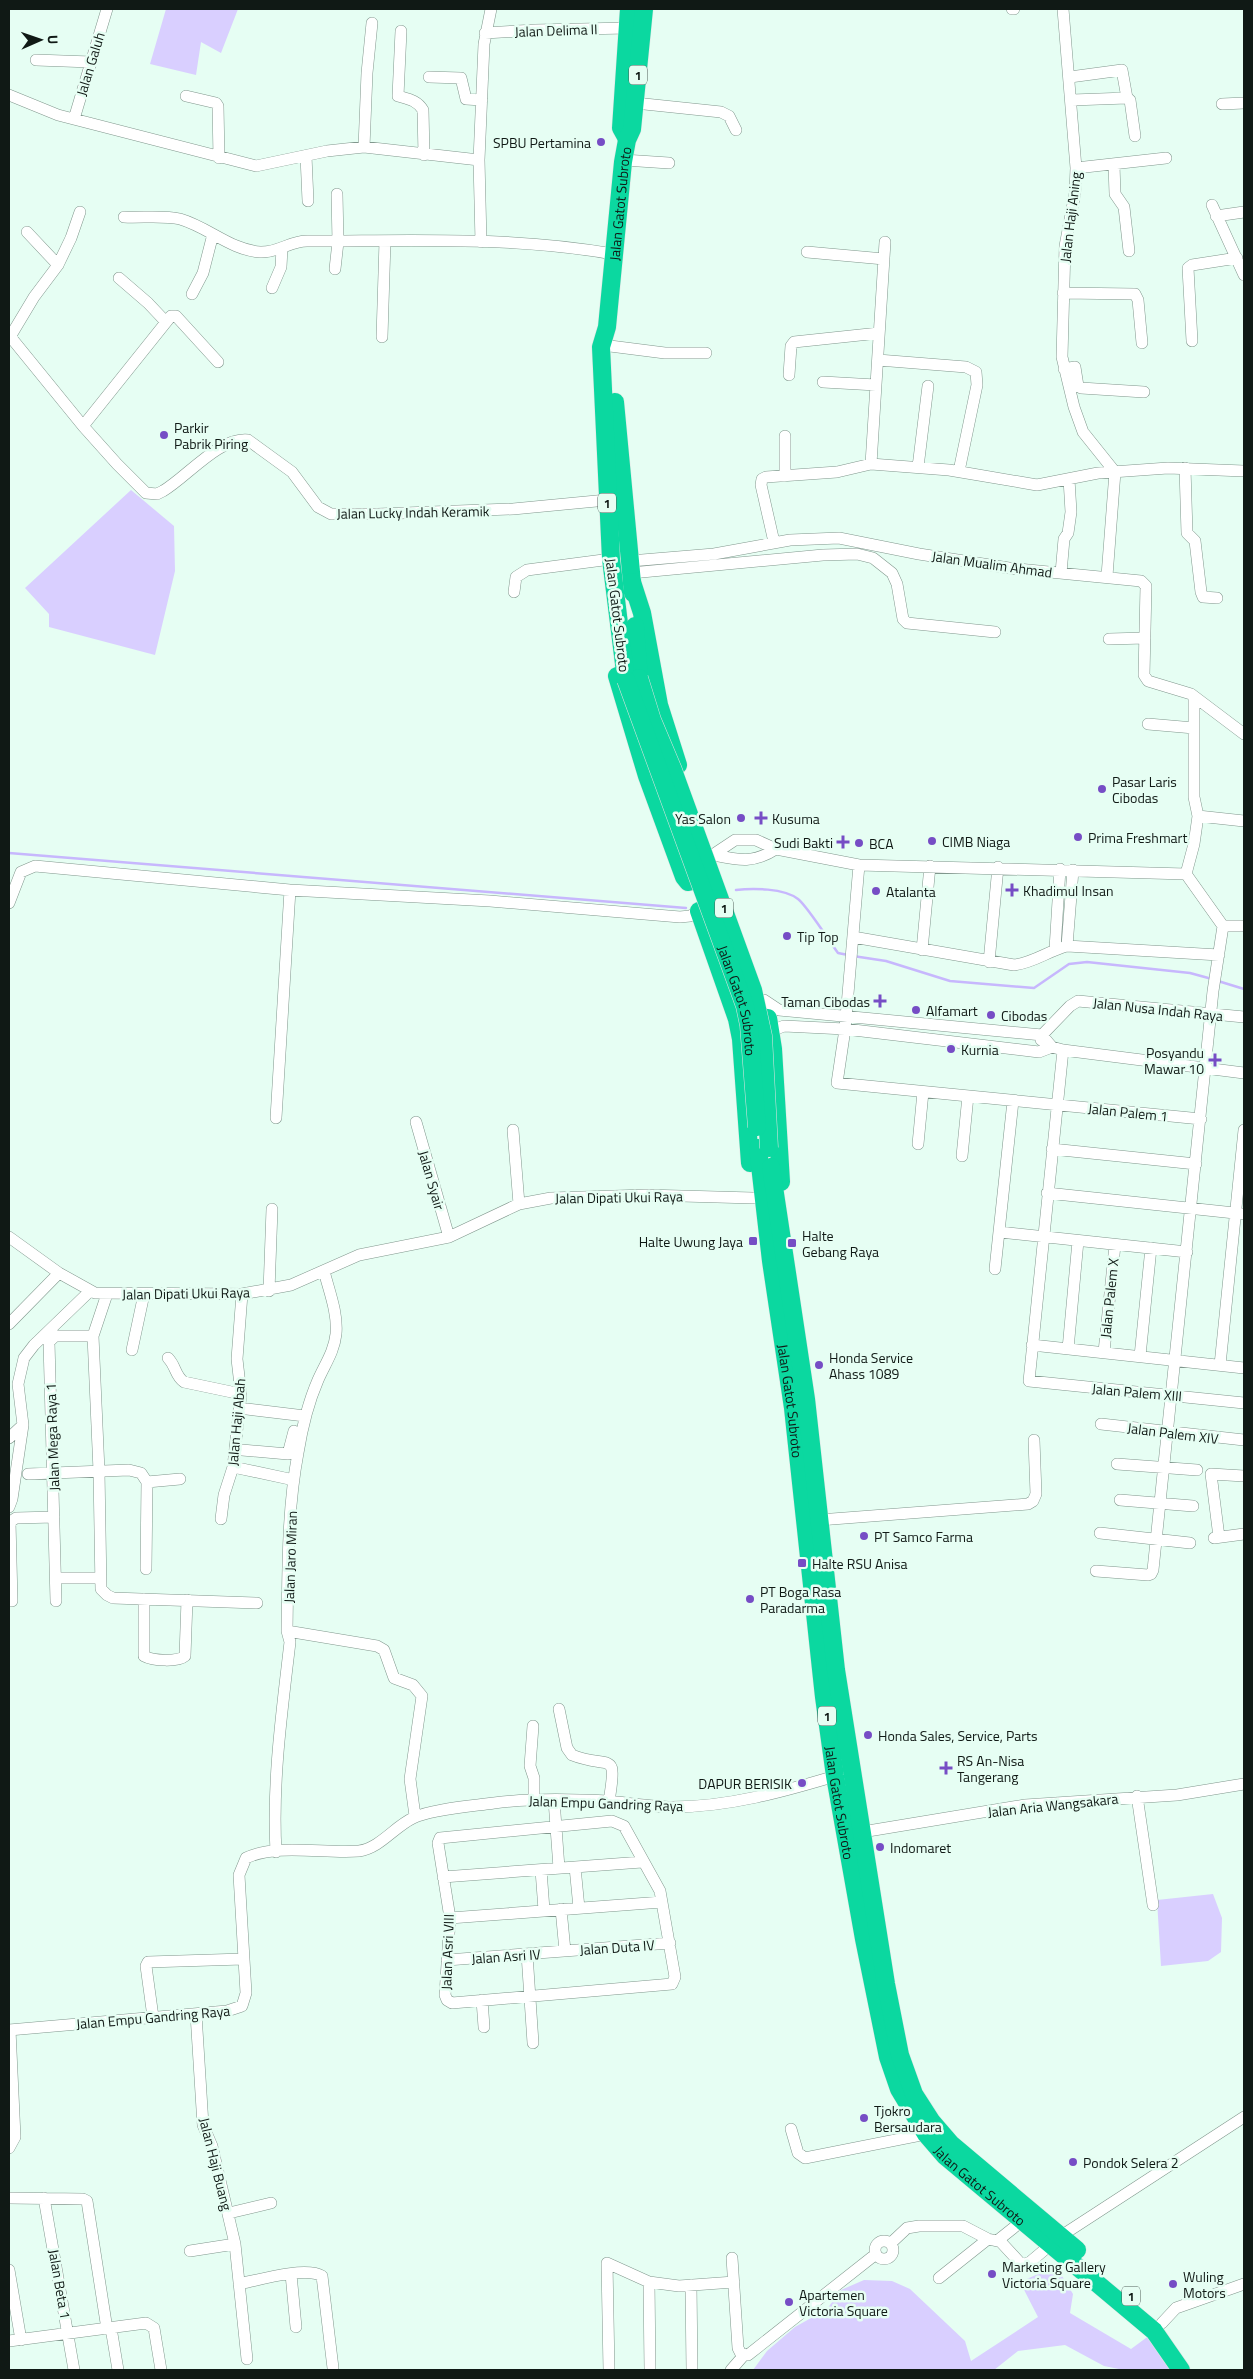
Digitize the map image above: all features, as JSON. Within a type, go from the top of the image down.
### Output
[{"type":"highway","name":"Jalan Gatot Subroto","points":[[627,140],[621,128],[628,9]]},
{"type":"highway","name":"Jalan Gatot Subroto","points":[[644,9],[632,129],[627,140],[613,254],[607,327],[601,347],[607,500],[613,586],[633,679],[745,1006],[749,1025],[794,1408],[824,1697],[843,1774],[899,2089],[926,2134],[945,2156],[980,2187],[1054,2238],[1162,2323],[1192,2370]]},
{"type":"highway","name":"Jalan Gatot Subroto","points":[[607,327],[631,572],[633,679]]},
{"type":"highway","points":[[631,572],[642,613],[659,706],[729,907],[764,1000],[771,1031],[782,1194],[773,1224]]},
{"type":"highway","points":[[613,586],[608,621],[617,675],[627,710],[647,776],[684,877],[688,882],[701,879]]},
{"type":"highway","points":[[729,907],[718,895],[704,904],[741,1039],[753,1198],[773,1224]]},
{"type":"highway","name":"Jalan Gatot Subroto","points":[[773,1224],[803,1380],[836,1670],[843,1774],[862,1832],[886,1984],[894,2056],[914,2094],[932,2122],[951,2144],[1031,2222]]},
{"type":"highway","name":"Jalan Gatot Subroto","points":[[1054,2238],[1154,2331],[1181,2370]]},
{"type":"street","name":"Jalan Galuh","points":[[74,119],[107,9]]},
{"type":"street","points":[[481,242],[479,160],[485,33],[491,9]]},
{"type":"street","name":"Jalan Haji Aning","points":[[1063,9],[1072,100],[1076,168],[1075,193],[1065,246],[1063,292],[1064,369],[1083,432],[1115,472]]},
{"type":"street","points":[[364,147],[367,74],[372,23]]},
{"type":"street","name":"Jalan Delima II","points":[[485,33],[627,28]]},
{"type":"street","points":[[401,32],[398,96],[419,104],[423,110],[424,155]]},
{"type":"street","points":[[36,60],[91,62]]},
{"type":"street","points":[[1070,77],[1121,69],[1127,98],[1130,100],[1135,136]]},
{"type":"street","points":[[429,76],[461,78],[466,98],[482,100]]},
{"type":"street","points":[[9,95],[74,119],[219,158],[256,166],[327,151],[364,147],[479,160]]},
{"type":"street","points":[[186,96],[216,103],[218,106],[219,158]]},
{"type":"street","points":[[1072,100],[1127,98]]},
{"type":"street","points":[[635,102],[721,112],[729,116],[736,130]]},
{"type":"street","points":[[1222,104],[1244,103]]},
{"type":"street","points":[[306,156],[308,201]]},
{"type":"street","points":[[1076,168],[1166,158]]},
{"type":"street","points":[[624,160],[668,164]]},
{"type":"street","points":[[1114,165],[1115,194],[1124,207],[1129,251]]},
{"type":"street","points":[[335,270],[338,242],[338,194]]},
{"type":"street","points":[[1192,341],[1188,268],[1192,266],[1242,267],[1214,210],[1244,212]]},
{"type":"street","points":[[10,336],[34,297],[58,265],[71,238],[80,212]]},
{"type":"street","points":[[124,217],[179,219],[248,250],[268,252],[298,242],[385,241],[564,245],[613,254]]},
{"type":"street","points":[[27,232],[58,265]]},
{"type":"street","points":[[192,294],[203,273],[213,234]]},
{"type":"street","points":[[382,337],[385,241]]},
{"type":"street","points":[[871,464],[884,242]]},
{"type":"street","points":[[272,288],[281,267],[282,248]]},
{"type":"street","points":[[807,252],[884,259]]},
{"type":"street","points":[[119,278],[148,303],[165,321]]},
{"type":"street","points":[[1063,292],[1134,294],[1138,300],[1142,343]]},
{"type":"street","points":[[83,426],[170,316],[176,316],[218,362]]},
{"type":"street","points":[[789,375],[791,346],[798,340],[879,333]]},
{"type":"street","name":"Jalan Lucky Indah Keramik","points":[[10,336],[83,426],[141,490],[151,494],[169,487],[224,445],[248,440],[292,472],[318,507],[330,514],[513,509],[607,500]]},
{"type":"street","points":[[610,346],[665,353],[706,353]]},
{"type":"street","points":[[878,360],[966,367],[976,372],[977,385],[959,471]]},
{"type":"street","points":[[1064,369],[1075,367],[1078,386],[1081,388],[1144,392]]},
{"type":"street","points":[[823,382],[876,385]]},
{"type":"street","points":[[918,467],[928,386]]},
{"type":"street","points":[[785,436],[785,476]]},
{"type":"street","points":[[774,542],[761,481],[766,477],[837,472],[871,464],[959,471],[1037,485],[1115,472],[1185,468],[1244,471]]},
{"type":"street","points":[[1185,468],[1187,533],[1195,541],[1202,594],[1206,597],[1217,598]]},
{"type":"street","points":[[1107,576],[1115,472]]},
{"type":"street","points":[[1061,573],[1064,539],[1068,533],[1071,512],[1069,479]]},
{"type":"street","name":"Jalan Mualim Ahmad","points":[[631,572],[774,542],[839,538],[919,554],[1061,573],[1107,576],[1141,581],[1144,583],[1144,674],[1148,681],[1184,690],[1244,734]]},
{"type":"street","points":[[631,572],[823,555],[857,554],[872,558],[892,573],[897,584],[903,619],[907,623],[995,632]]},
{"type":"street","points":[[514,592],[516,577],[527,570],[611,559]]},
{"type":"street","points":[[1109,638],[1145,638]]},
{"type":"street","points":[[1186,874],[1194,844],[1198,816],[1194,797],[1194,697]]},
{"type":"street","points":[[1148,724],[1194,728]]},
{"type":"street","points":[[1198,816],[1244,821]]},
{"type":"street","points":[[9,903],[20,872],[35,866],[290,890],[490,901],[690,916],[704,904],[700,866],[703,860],[735,840],[756,840],[776,849],[859,865],[998,867],[1186,874]]},
{"type":"street","points":[[711,855],[737,860],[762,858],[776,849]]},
{"type":"street","points":[[845,1029],[849,964],[859,865]]},
{"type":"street","points":[[922,950],[930,866]]},
{"type":"street","points":[[989,962],[998,867]]},
{"type":"street","points":[[1055,949],[1060,869]]},
{"type":"street","points":[[1067,946],[1073,870]]},
{"type":"street","points":[[1096,1571],[1151,1574],[1153,1570],[1213,991],[1223,926],[1186,874]]},
{"type":"street","points":[[276,1118],[290,890]]},
{"type":"street","points":[[1223,926],[1244,926]]},
{"type":"street","points":[[852,942],[922,950],[1014,965],[1029,962],[1055,949],[1067,946],[1219,954]]},
{"type":"street","points":[[764,1000],[779,1010],[1042,1035],[1058,1048]]},
{"type":"street","name":"Jalan Nusa Indah Raya","points":[[1042,1035],[1070,1006],[1078,1001],[1244,1017]]},
{"type":"street","points":[[771,1031],[784,1026],[845,1029],[1039,1052],[1058,1048],[1244,1073]]},
{"type":"street","name":"Jalan Palem 1","points":[[845,1029],[837,1083],[1201,1119]]},
{"type":"street","points":[[1039,1052],[1042,1035]]},
{"type":"street","points":[[1058,1048],[1056,1105],[1032,1344],[1244,1368]]},
{"type":"street","points":[[918,1144],[923,1092]]},
{"type":"street","points":[[962,1156],[968,1096]]},
{"type":"street","points":[[996,1268],[1013,1101]]},
{"type":"street","name":"Jalan Syair","points":[[416,1122],[449,1238]]},
{"type":"street","points":[[513,1130],[519,1204]]},
{"type":"street","points":[[1220,1365],[1232,1248],[1240,1213],[1244,1130]]},
{"type":"street","points":[[1052,1149],[1196,1164]]},
{"type":"street","points":[[1047,1193],[1240,1213]]},
{"type":"street","name":"Jalan Dipati Ukui Raya","points":[[9,1237],[59,1273],[90,1291],[108,1294],[242,1294],[269,1291],[291,1285],[360,1255],[449,1238],[519,1204],[551,1198],[582,1196],[704,1195],[753,1198]]},
{"type":"street","points":[[269,1291],[272,1210]]},
{"type":"street","points":[[1000,1232],[1186,1252]]},
{"type":"street","points":[[1068,1349],[1078,1241]]},
{"type":"street","name":"Jalan Palem X","points":[[1104,1352],[1115,1244]]},
{"type":"street","points":[[1140,1356],[1151,1248]]},
{"type":"street","points":[[1232,1248],[1244,1249]]},
{"type":"street","name":"Jalan Jaro Miran","points":[[276,1852],[275,1821],[281,1720],[290,1642],[287,1631],[289,1552],[294,1480],[302,1416],[317,1380],[334,1349],[336,1334],[336,1320],[324,1271]]},
{"type":"street","points":[[9,1324],[59,1273]]},
{"type":"street","points":[[9,1507],[12,1499],[23,1426],[18,1384],[22,1365],[29,1351],[90,1291]]},
{"type":"street","points":[[108,1294],[93,1336],[100,1471],[101,1589],[113,1598],[257,1603]]},
{"type":"street","points":[[132,1350],[144,1294]]},
{"type":"street","name":"Jalan Haji Abah","points":[[221,1519],[224,1496],[233,1467],[241,1394],[237,1346],[242,1294]]},
{"type":"street","name":"Jalan Mega Raya 1","points":[[56,1601],[49,1342],[54,1336],[93,1336]]},
{"type":"street","name":"Jalan Palem XIII","points":[[1032,1344],[1030,1381],[1244,1403]]},
{"type":"street","points":[[168,1358],[178,1376],[184,1382],[241,1394]]},
{"type":"street","points":[[9,1393],[18,1384]]},
{"type":"street","points":[[242,1450],[288,1454],[302,1416],[247,1408]]},
{"type":"street","name":"Jalan Palem XIV","points":[[1101,1424],[1167,1433],[1244,1440]]},
{"type":"street","points":[[9,1438],[23,1426]]},
{"type":"street","points":[[819,1520],[1028,1504],[1033,1501],[1036,1494],[1034,1440]]},
{"type":"street","points":[[1116,1464],[1197,1470]]},
{"type":"street","points":[[233,1467],[294,1480]]},
{"type":"street","points":[[28,1474],[136,1470],[141,1473],[147,1482],[146,1569]]},
{"type":"street","points":[[1244,1476],[1211,1474],[1216,1537],[1244,1534]]},
{"type":"street","points":[[147,1482],[180,1479]]},
{"type":"street","points":[[1120,1500],[1193,1506]]},
{"type":"street","points":[[12,1601],[10,1522],[16,1518],[54,1517]]},
{"type":"street","points":[[1100,1533],[1190,1544]]},
{"type":"street","points":[[56,1578],[100,1578]]},
{"type":"street","points":[[144,1600],[144,1656],[152,1659],[180,1659],[186,1656],[187,1600]]},
{"type":"street","points":[[287,1631],[377,1646],[384,1650],[394,1678],[414,1685],[422,1696],[410,1779],[414,1816]]},
{"type":"street","points":[[559,1709],[567,1748],[572,1755],[612,1766],[614,1773],[609,1801]]},
{"type":"street","points":[[533,1726],[530,1766],[534,1778],[534,1800]]},
{"type":"street","name":"Jalan Empu Gandring Raya","points":[[10,2030],[226,2011],[242,2006],[246,1998],[239,1875],[246,1858],[260,1853],[366,1849],[373,1847],[414,1816],[494,1803],[554,1800],[609,1801],[647,1806],[686,1806],[765,1795],[843,1774]]},
{"type":"street","name":"Jalan Aria Wangsakara","points":[[862,1832],[1025,1805],[1178,1794],[1244,1784]]},
{"type":"street","points":[[1138,1796],[1153,1905]]},
{"type":"street","points":[[554,1800],[559,1868]]},
{"type":"street","points":[[484,2028],[482,2000],[670,1984],[674,1980],[670,1943],[660,1891],[642,1862],[624,1826],[617,1822],[555,1826]]},
{"type":"street","name":"Jalan Asri VIII","points":[[482,2000],[452,2003],[447,2000],[445,1995],[450,1918],[438,1843],[440,1838],[555,1826]]},
{"type":"street","points":[[444,1877],[642,1862]]},
{"type":"street","points":[[575,1867],[579,1908]]},
{"type":"street","points":[[541,1870],[544,1910]]},
{"type":"street","points":[[450,1918],[662,1902]]},
{"type":"street","points":[[562,1909],[565,1951]]},
{"type":"street","name":"Jalan Duta IV","points":[[565,1951],[670,1943]]},
{"type":"street","name":"Jalan Asri IV","points":[[447,1960],[565,1951]]},
{"type":"street","points":[[527,1954],[533,2044]]},
{"type":"street","points":[[153,2017],[146,1966],[148,1962],[243,1959]]},
{"type":"street","name":"Jalan Haji Buang","points":[[196,2014],[203,2125],[212,2146],[235,2244],[247,2359]]},
{"type":"street","points":[[9,2148],[15,2137],[10,2030]]},
{"type":"street","points":[[731,2370],[744,2355],[754,2353],[876,2254],[875,2248],[878,2243],[884,2240],[891,2244],[907,2228],[919,2226],[963,2226],[994,2239],[1022,2264],[1038,2258],[1054,2238],[1244,2117]]},
{"type":"street","points":[[791,2129],[798,2153],[805,2158],[926,2134]]},
{"type":"street","points":[[9,2198],[84,2199],[89,2203],[109,2328],[118,2370]]},
{"type":"street","name":"Jalan Beta 1","points":[[44,2198],[74,2370]]},
{"type":"street","points":[[229,2213],[271,2203]]},
{"type":"street","points":[[939,2278],[994,2239],[1031,2222]]},
{"type":"street","points":[[190,2251],[235,2244]]},
{"type":"street","points":[[732,2258],[738,2348],[744,2355]]},
{"type":"street","points":[[609,2370],[607,2263],[649,2282],[679,2286],[734,2282]]},
{"type":"street","points":[[9,2270],[21,2340]]},
{"type":"street","points":[[239,2284],[291,2274],[311,2273],[322,2276],[333,2368]]},
{"type":"street","points":[[291,2274],[296,2327]]},
{"type":"street","points":[[649,2282],[650,2370]]},
{"type":"street","points":[[1162,2323],[1176,2308],[1244,2284]]},
{"type":"street","points":[[690,2285],[692,2370]]},
{"type":"street","points":[[9,2341],[146,2324],[152,2326],[161,2370]]},
{"type":"shaded area","points":[[166,9],[238,9],[221,53],[201,42],[196,75],[150,64]]},
{"type":"shaded area","points":[[131,490],[174,526],[175,571],[155,655],[49,627],[49,614],[25,588]]},
{"type":"shaded area","points":[[1213,1894],[1222,1918],[1221,1952],[1208,1961],[1161,1966],[1157,1900]]},
{"type":"shaded area","points":[[1056,2266],[1073,2294],[1070,2313],[1131,2349],[1150,2335],[1172,2369],[1124,2370],[1104,2366],[1065,2345],[1018,2351],[994,2370],[753,2370],[767,2351],[795,2327],[827,2309],[841,2290],[864,2280],[892,2281],[910,2289],[965,2341],[971,2361],[1038,2317],[1020,2282]]},
{"type":"waterway","points":[[9,853],[686,908]]},
{"type":"waterway","points":[[736,890],[768,890],[792,895],[807,909],[838,953],[848,955]]},
{"type":"waterway","points":[[853,956],[886,961],[950,981],[1034,988],[1069,964],[1087,962],[1190,973],[1212,979]]},
{"type":"waterway","points":[[1218,981],[1244,989]]},
{"type":"place","name":"SPBU Pertamina","points":[[601,142]]},
{"type":"place","name":"Parkir Pabrik Piring","points":[[164,435]]},
{"type":"place","name":"Pasar Laris Cibodas","points":[[1102,789]]},
{"type":"place","name":"Yas Salon","points":[[741,818]]},
{"type":"place","name":"Kusuma","points":[[761,818]]},
{"type":"place","name":"Prima Freshmart","points":[[1078,837]]},
{"type":"place","name":"CIMB Niaga","points":[[932,841]]},
{"type":"place","name":"Sudi Bakti","points":[[843,842]]},
{"type":"place","name":"BCA","points":[[859,843]]},
{"type":"place","name":"Khadimul Insan","points":[[1012,890]]},
{"type":"place","name":"Atalanta","points":[[876,891]]},
{"type":"place","name":"Tip Top","points":[[787,936]]},
{"type":"place","name":"Taman Cibodas","points":[[880,1001]]},
{"type":"place","name":"Alfamart","points":[[916,1010]]},
{"type":"place","name":"Cibodas","points":[[991,1015]]},
{"type":"place","name":"Kurnia","points":[[951,1049]]},
{"type":"place","name":"Posyandu Mawar 10","points":[[1215,1060]]},
{"type":"place","name":"Halte Uwung Jaya","points":[[753,1241]]},
{"type":"place","name":"Halte Gebang Raya","points":[[792,1243]]},
{"type":"place","name":"Honda Service Ahass 1089","points":[[819,1365]]},
{"type":"place","name":"PT Samco Farma","points":[[864,1536]]},
{"type":"place","name":"Halte RSU Anisa","points":[[802,1563]]},
{"type":"place","name":"PT Boga Rasa Paradarma","points":[[750,1599]]},
{"type":"place","name":"Honda Sales, Service, Parts","points":[[868,1735]]},
{"type":"place","name":"RS An-Nisa Tangerang","points":[[946,1768]]},
{"type":"place","name":"DAPUR BERISIK","points":[[802,1783]]},
{"type":"place","name":"Indomaret","points":[[880,1847]]},
{"type":"place","name":"Tjokro Bersaudara","points":[[864,2118]]},
{"type":"place","name":"Pondok Selera 2","points":[[1073,2162]]},
{"type":"place","name":"Marketing Gallery Victoria Square","points":[[992,2274]]},
{"type":"place","name":"Wuling Motors","points":[[1173,2284]]},
{"type":"place","name":"Apartemen Victoria Square","points":[[789,2302]]}]
